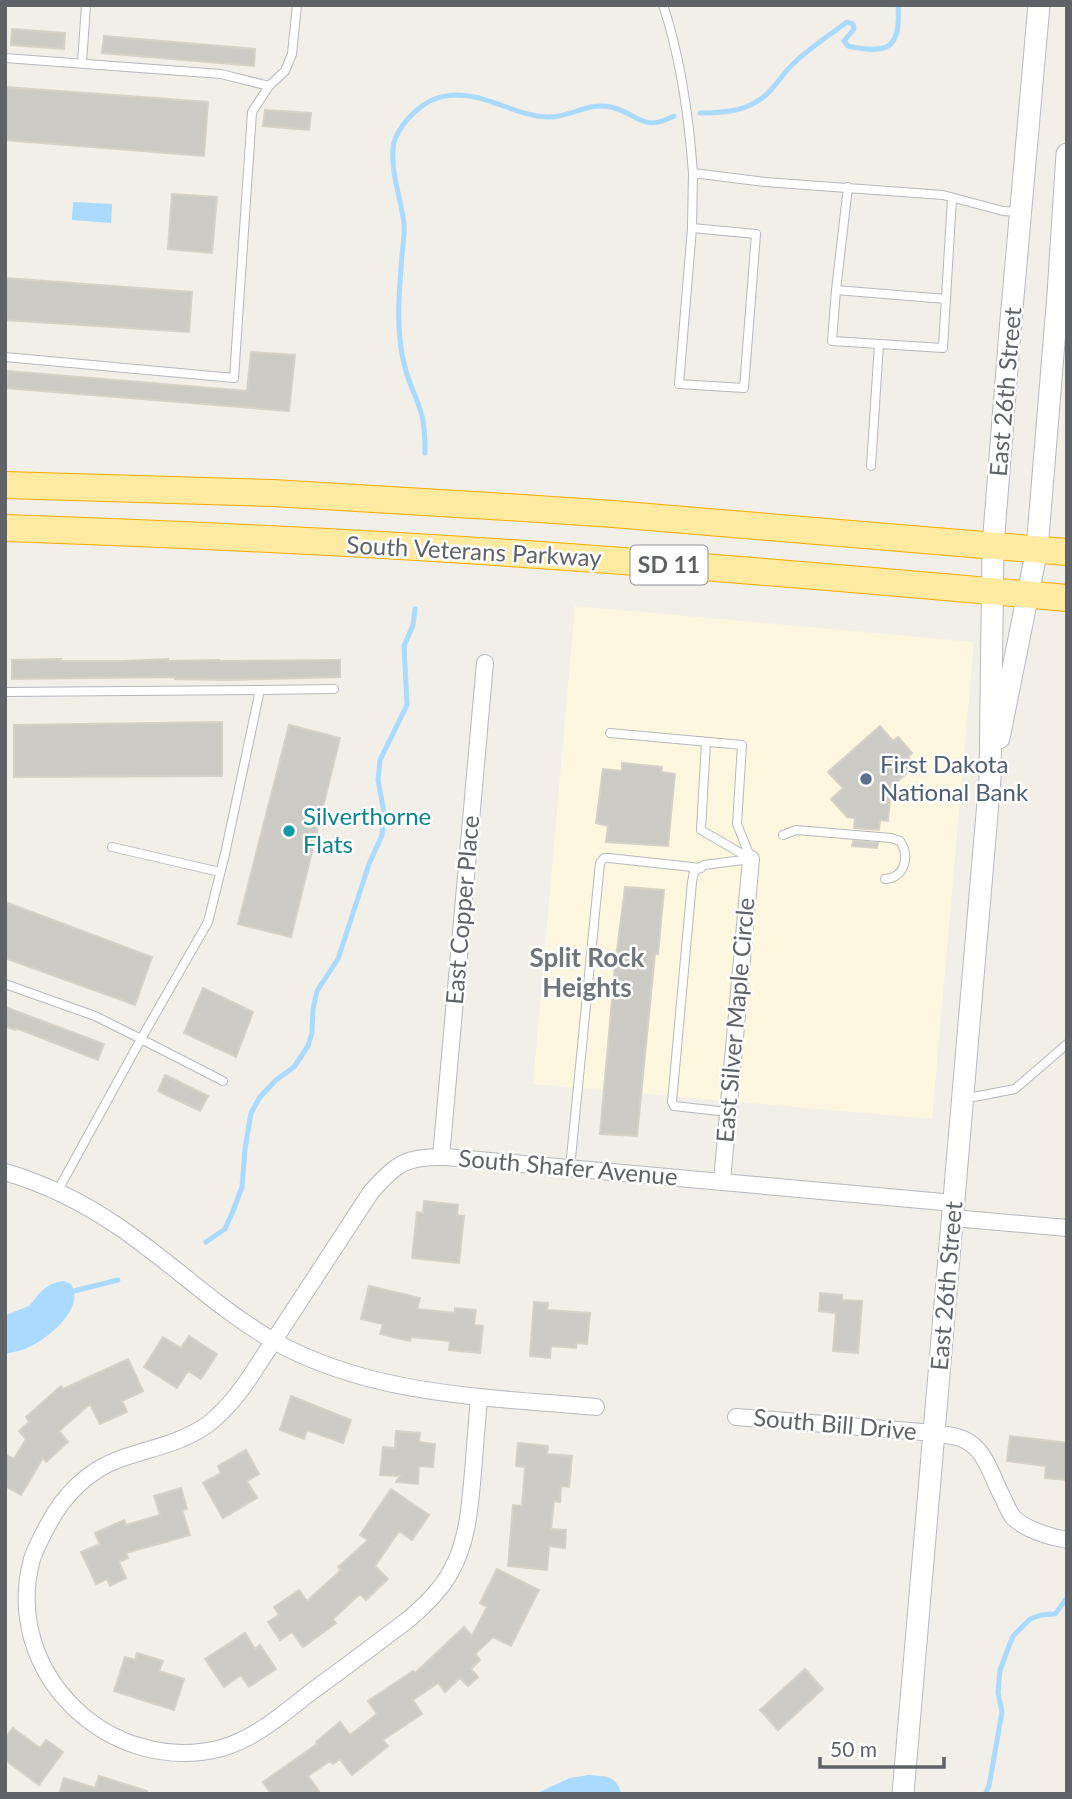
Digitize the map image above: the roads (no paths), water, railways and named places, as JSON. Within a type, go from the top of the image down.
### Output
[{"type":"highway","name":"South Veterans Parkway","points":[[5,485],[272,493],[506,507],[1067,552]]},
{"type":"highway","name":"South Veterans Parkway","points":[[5,528],[608,560],[1067,598]]},
{"type":"main road","name":"East 26th Street","points":[[903,1794],[990,779],[993,546],[1039,5]]},
{"type":"main road","name":"East 26th Street","points":[[990,779],[1037,549],[1067,154]]},
{"type":"street","name":"East Copper Place","points":[[441,1157],[485,663]]},
{"type":"street","name":"East Silver Maple Circle","points":[[722,1181],[751,859]]},
{"type":"street","name":"South Shafer Avenue","points":[[479,1397],[470,1508],[460,1551],[451,1571],[426,1604],[409,1619],[267,1726],[226,1746],[187,1754],[161,1752],[109,1734],[83,1716],[51,1681],[38,1654],[29,1623],[28,1579],[33,1558],[60,1506],[92,1473],[111,1462],[172,1443],[204,1427],[233,1401],[372,1192],[405,1161],[418,1157],[441,1157],[722,1181],[954,1210],[1067,1228]]},
{"type":"street","points":[[5,1172],[57,1192],[93,1211],[119,1227],[235,1317],[273,1340],[327,1365],[379,1382],[435,1392],[596,1407]]},
{"type":"street","name":"South Bill Drive","points":[[736,1417],[960,1437],[974,1445],[984,1458],[1012,1517],[1030,1529],[1067,1541]]},
{"type":"lane","points":[[82,64],[86,5]]},
{"type":"lane","points":[[5,358],[234,378],[252,112],[269,86],[285,71],[292,54],[297,5]]},
{"type":"lane","points":[[663,5],[678,61],[691,138],[693,173],[692,228],[679,384],[744,388],[756,234],[692,228]]},
{"type":"lane","points":[[5,58],[221,74],[269,86]]},
{"type":"lane","points":[[693,173],[943,195],[1003,211],[1021,212]]},
{"type":"lane","points":[[848,187],[832,341],[943,348],[952,198]]},
{"type":"lane","points":[[836,290],[946,299]]},
{"type":"lane","points":[[871,466],[879,344]]},
{"type":"lane","points":[[5,692],[334,689]]},
{"type":"lane","points":[[57,1192],[208,922],[260,690]]},
{"type":"lane","points":[[610,733],[742,745],[737,824],[751,859]]},
{"type":"lane","points":[[706,742],[701,830],[751,859]]},
{"type":"lane","points":[[783,835],[796,830],[900,841],[905,850],[902,871],[891,879],[885,878]]},
{"type":"lane","points":[[112,847],[220,873]]},
{"type":"lane","points":[[570,1168],[600,863],[604,858],[609,858],[701,867]]},
{"type":"lane","points":[[728,1112],[682,1108],[671,1102],[694,872],[704,865],[751,859]]},
{"type":"lane","points":[[5,984],[95,1016],[223,1081]]},
{"type":"lane","points":[[963,1100],[1015,1089],[1067,1044]]},
{"type":"water","points":[[73,202],[112,204],[111,223],[72,220]]},
{"type":"water","points":[[64,1281],[71,1284],[74,1293],[73,1303],[62,1322],[36,1344],[5,1354],[5,1319],[22,1312],[44,1289]]},
{"type":"water","points":[[604,1776],[613,1780],[621,1794],[535,1794],[570,1778]]},
{"type":"waterway","points":[[700,113],[729,111],[755,103],[763,98],[801,57],[847,22],[853,24],[854,29],[844,41],[848,46],[874,49],[889,45],[897,31],[898,5]]},
{"type":"waterway","points":[[425,453],[423,421],[405,367],[399,329],[404,227],[393,158],[394,143],[403,125],[412,114],[432,100],[454,95],[479,98],[542,117],[595,106],[611,107],[654,123],[674,116]]},
{"type":"waterway","points":[[206,1242],[225,1229],[242,1187],[251,1113],[260,1097],[276,1080],[294,1067],[308,1046],[317,991],[338,959],[369,864],[382,835],[384,813],[378,780],[380,760],[407,705],[404,646],[413,625],[415,609]]},
{"type":"waterway","points":[[70,1292],[118,1280]]},
{"type":"waterway","points":[[5,1318],[28,1309]]},
{"type":"waterway","points":[[985,1794],[989,1786],[1002,1712],[998,1693],[1000,1670],[1013,1636],[1030,1619],[1055,1614],[1067,1598]]},
{"type":"place","name":"First Dakota National Bank","points":[[866,779]]},
{"type":"place","name":"Silverthorne Flats","points":[[289,831]]},
{"type":"district","name":"Split Rock Heights","points":[[587,973]]}]
